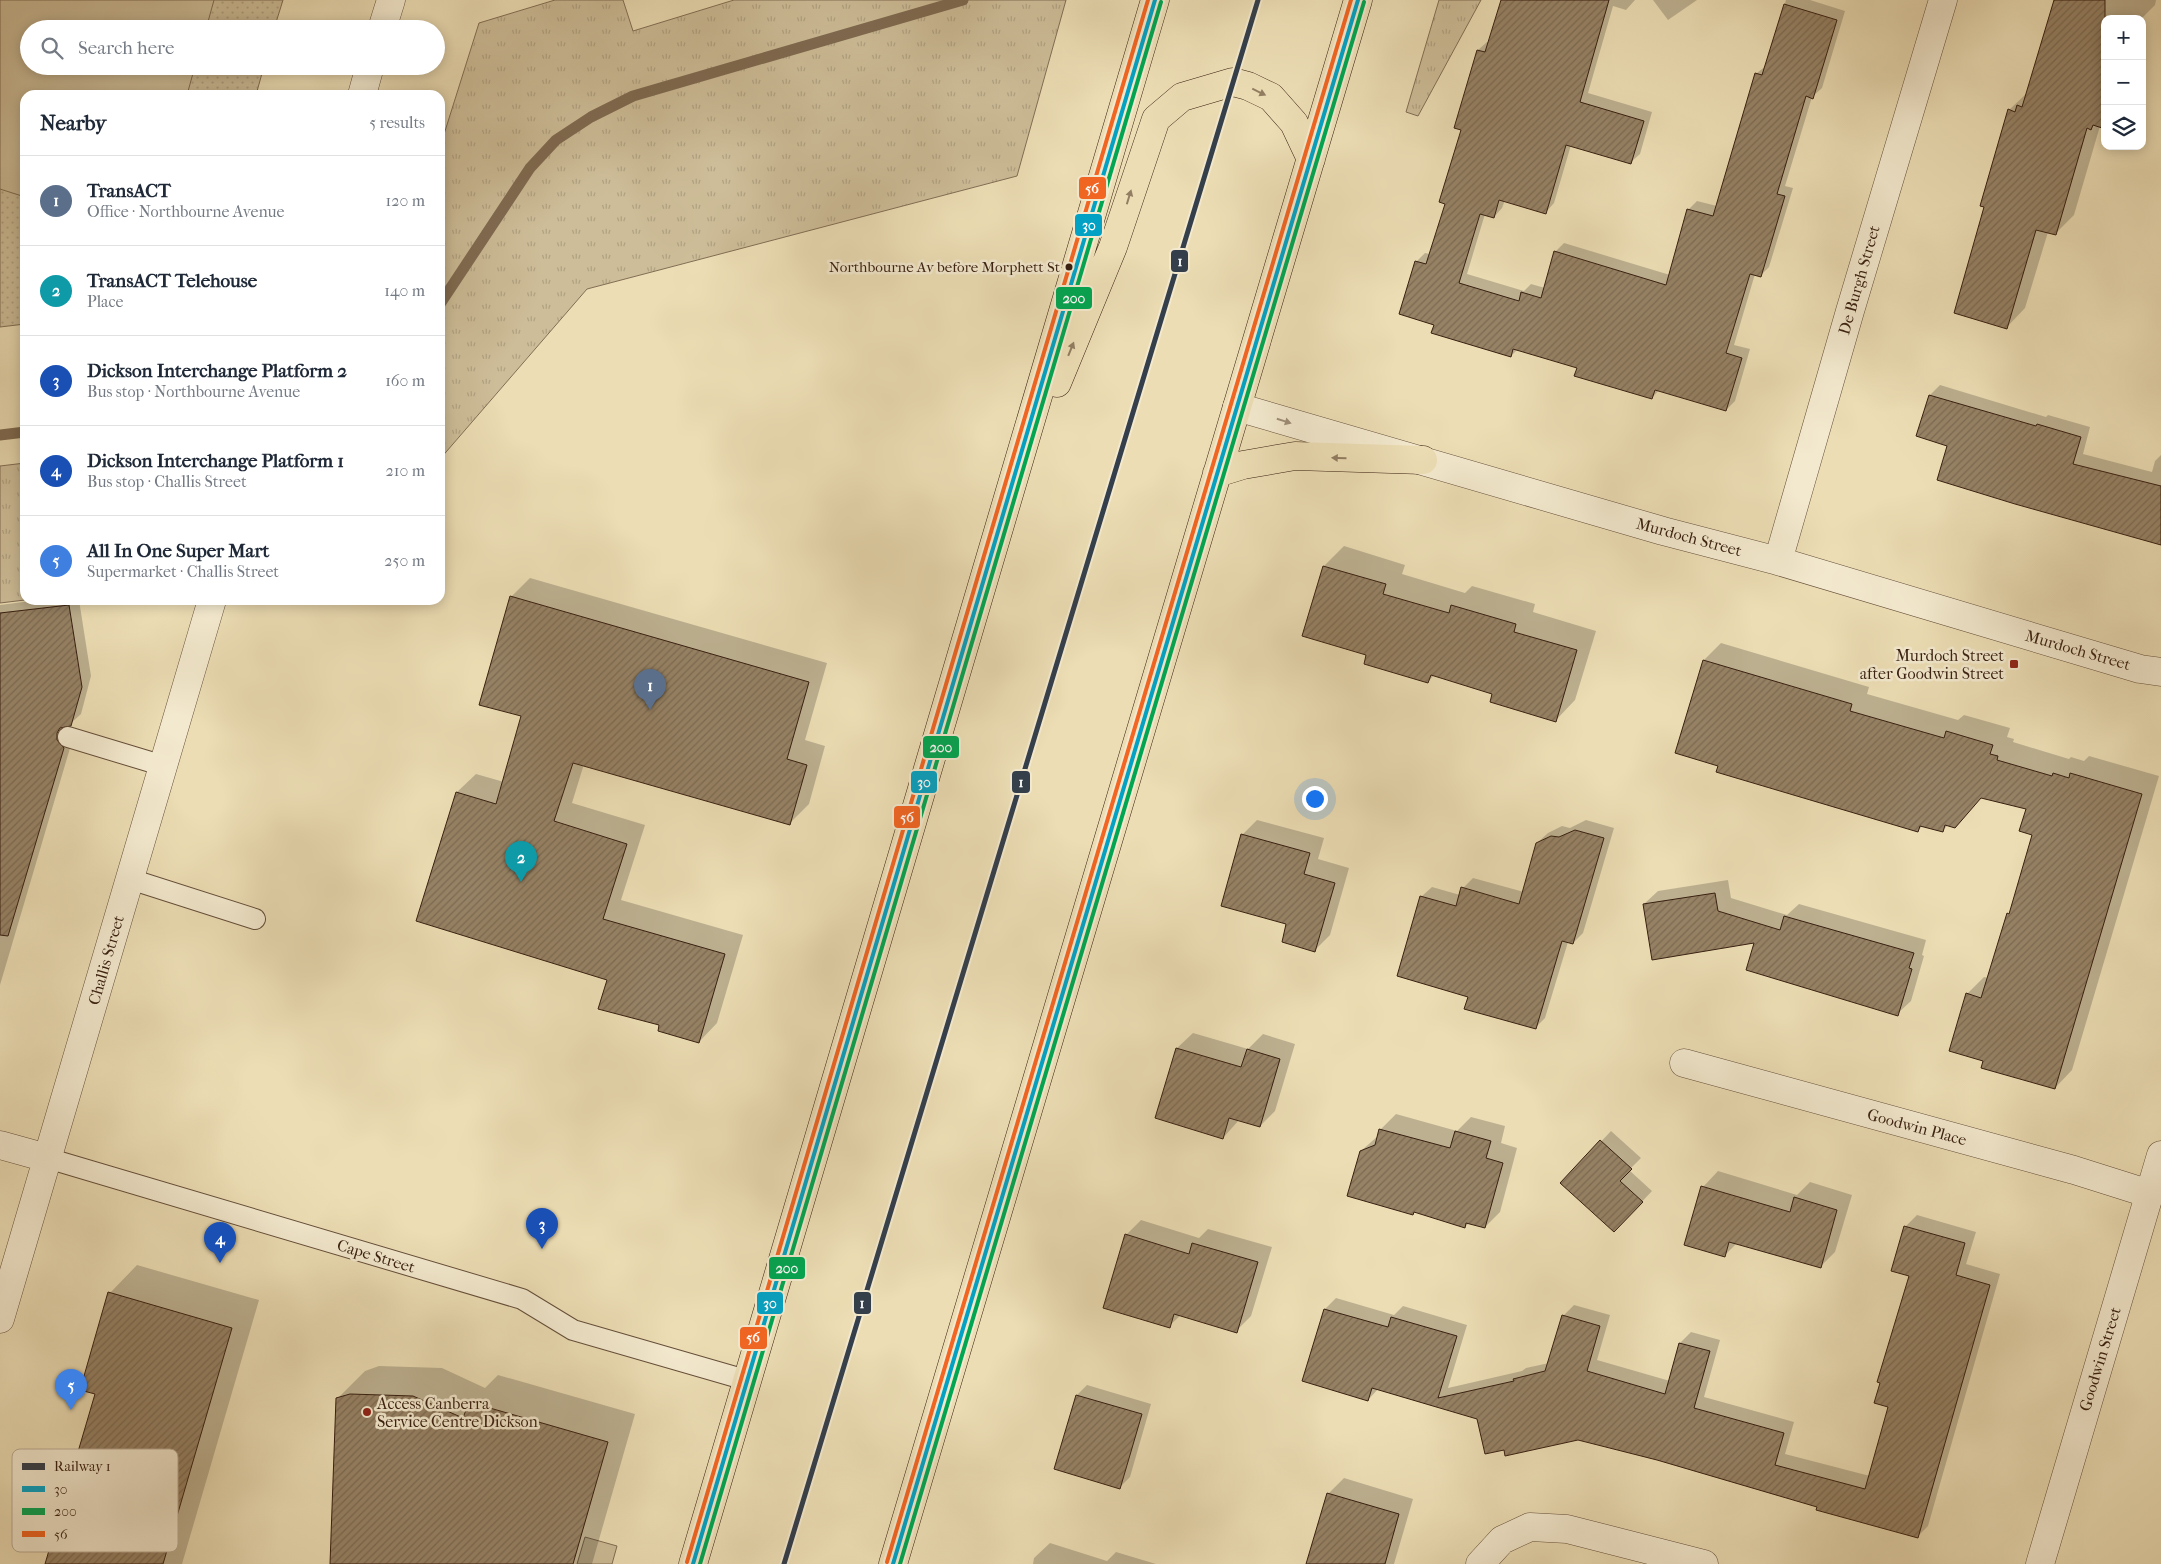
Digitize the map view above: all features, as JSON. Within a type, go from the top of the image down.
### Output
[{"type":"highway","points":[[693,1564],[1155,0]]},
{"type":"highway","points":[[893,1564],[1358,0]]},
{"type":"highway","points":[[999,523],[1113,247],[1156,119],[1182,97],[1233,82],[1248,86],[1271,97],[1294,123],[1311,159]]},
{"type":"highway","points":[[1218,473],[1243,465],[1295,456],[1422,460]]},
{"type":"street","points":[[385,20],[391,0]]},
{"type":"street","name":"De Burgh Street","points":[[1778,561],[1943,0]]},
{"type":"street","points":[[363,90],[368,75]]},
{"type":"street","name":"Murdoch Street","points":[[1237,407],[1663,530],[1778,561],[2154,673]]},
{"type":"street","name":"Challis Street","points":[[0,1319],[211,605]]},
{"type":"street","name":"Goodwin Place","points":[[1684,1063],[2074,1170],[2150,1194]]},
{"type":"street","name":"Cape Street","points":[[0,1144],[47,1158]]},
{"type":"street","name":"Goodwin Street","points":[[2040,1564],[2161,1155]]},
{"type":"street","points":[[1480,1564],[1502,1540],[1530,1527],[1568,1529],[1704,1564]]},
{"type":"lane","points":[[68,737],[164,766]]},
{"type":"lane","points":[[130,879],[255,919]]},
{"type":"lane","name":"Cape Street","points":[[47,1158],[522,1299],[573,1330],[746,1380]]},
{"type":"green space","points":[[0,0],[283,0],[277,20],[20,20],[20,75],[262,75],[257,90],[20,90],[20,325],[0,327]]},
{"type":"green space","points":[[0,0],[214,0],[208,20],[20,20],[20,75],[193,75],[188,90],[20,90],[20,195],[0,189]]},
{"type":"green space","points":[[555,0],[623,0],[633,31],[734,0],[1066,0],[1017,176],[587,289],[445,453],[445,131],[479,23]]},
{"type":"green space","points":[[1439,0],[1481,0],[1418,116],[1406,112]]},
{"type":"green space","points":[[20,464],[20,601],[0,603],[0,466]]},
{"type":"green space","points":[[585,1537],[617,1546],[612,1564],[577,1564]]},
{"type":"building","points":[[1501,0],[1609,0],[1580,102],[1644,121],[1631,164],[1566,145],[1546,214],[1499,200],[1494,218],[1480,214],[1459,283],[1519,301],[1521,292],[1541,298],[1554,251],[1666,285],[1687,209],[1713,216],[1755,73],[1762,75],[1784,4],[1837,20],[1813,99],[1806,96],[1777,194],[1785,196],[1761,277],[1750,274],[1726,353],[1742,358],[1726,411],[1655,390],[1652,399],[1574,376],[1577,368],[1513,349],[1511,357],[1431,333],[1434,325],[1399,314],[1415,261],[1426,264],[1445,204],[1439,202],[1461,130],[1454,128],[1477,50],[1485,52]]},
{"type":"building","points":[[2054,0],[2105,0],[2105,15],[2101,15],[2101,128],[2093,125],[2091,130],[2087,128],[2056,235],[2036,230],[2007,329],[1954,313],[1984,207],[1980,206],[2008,109],[2015,112],[2017,105],[2022,107]]},
{"type":"building","points":[[1929,395],[2081,437],[2073,464],[2161,486],[2161,545],[1937,480],[1947,446],[1916,436]]},
{"type":"building","points":[[1323,566],[1386,584],[1383,594],[1449,613],[1451,605],[1516,624],[1514,632],[1577,650],[1556,722],[1490,702],[1492,694],[1431,675],[1428,683],[1364,664],[1366,655],[1302,636]]},
{"type":"building","points":[[510,596],[809,682],[787,759],[807,765],[790,825],[573,763],[554,821],[627,844],[603,919],[725,954],[699,1043],[658,1031],[659,1025],[598,1009],[607,980],[416,921],[456,792],[496,804],[521,716],[479,705]]},
{"type":"building","points":[[69,605],[82,687],[71,726],[60,728],[57,733],[57,740],[64,748],[8,936],[0,935],[0,613]]},
{"type":"building","points":[[1703,660],[1852,704],[1850,711],[1944,738],[1946,731],[1993,745],[1990,754],[1998,756],[1997,760],[2052,776],[2053,773],[2069,778],[2070,773],[2142,794],[2055,1089],[1981,1068],[1983,1061],[1949,1051],[1966,993],[1981,998],[2007,913],[2009,914],[2032,835],[2019,831],[2026,809],[1981,798],[1955,828],[1945,825],[1943,832],[1920,826],[1918,832],[1716,772],[1718,766],[1675,753]]},
{"type":"building","points":[[1575,830],[1604,838],[1573,944],[1562,941],[1536,1029],[1464,1009],[1468,997],[1397,976],[1420,896],[1456,906],[1461,887],[1519,904],[1536,843],[1551,836],[1559,837]]},
{"type":"building","points":[[1241,834],[1310,853],[1304,874],[1335,883],[1315,952],[1282,942],[1286,924],[1221,906]]},
{"type":"building","points":[[1715,893],[1718,911],[1780,930],[1784,916],[1914,953],[1909,968],[1912,969],[1898,1016],[1746,970],[1754,943],[1652,960],[1643,904]]},
{"type":"building","points":[[1176,1048],[1241,1067],[1247,1049],[1280,1059],[1260,1127],[1229,1118],[1223,1139],[1155,1118]]},
{"type":"building","points":[[1379,1129],[1450,1148],[1455,1131],[1491,1141],[1486,1158],[1503,1163],[1485,1228],[1466,1223],[1465,1228],[1414,1212],[1413,1215],[1347,1196],[1360,1151],[1375,1145]]},
{"type":"building","points":[[1600,1140],[1632,1169],[1620,1181],[1643,1202],[1614,1232],[1560,1183]]},
{"type":"building","points":[[1701,1186],[1790,1212],[1794,1197],[1837,1210],[1821,1268],[1729,1242],[1725,1257],[1684,1245]]},
{"type":"building","points":[[1904,1226],[1965,1243],[1956,1275],[1990,1285],[1918,1538],[1816,1510],[1817,1507],[1657,1460],[1578,1440],[1505,1456],[1504,1450],[1485,1454],[1477,1419],[1372,1388],[1368,1401],[1302,1381],[1324,1309],[1388,1327],[1391,1317],[1457,1336],[1438,1398],[1514,1381],[1513,1379],[1545,1371],[1562,1315],[1600,1326],[1587,1371],[1665,1394],[1679,1343],[1710,1351],[1694,1408],[1784,1433],[1775,1465],[1865,1489],[1888,1407],[1874,1403],[1880,1383],[1877,1382],[1909,1276],[1891,1271]]},
{"type":"building","points":[[1125,1234],[1189,1254],[1192,1243],[1258,1262],[1237,1333],[1174,1314],[1170,1328],[1103,1308]]},
{"type":"building","points":[[108,1292],[232,1328],[178,1513],[178,1449],[79,1449],[95,1394],[80,1390]]},
{"type":"building","points":[[350,1394],[413,1396],[463,1418],[469,1402],[608,1442],[573,1564],[330,1564],[336,1398]]},
{"type":"building","points":[[1076,1395],[1142,1414],[1120,1489],[1054,1469]]},
{"type":"building","points":[[1327,1493],[1399,1514],[1385,1564],[1306,1564]]},
{"type":"building","points":[[49,1552],[167,1552],[163,1564],[45,1564]]},
{"type":"waterway","points":[[445,296],[530,168],[556,140],[591,117],[633,96],[963,0]]},
{"type":"waterway","points":[[0,435],[20,433]]},
{"type":"rail line","name":"1","points":[[784,1564],[1258,0]]},
{"type":"transit line","name":"56","points":[[687,1562],[1148,0]]},
{"type":"transit line","name":"30","points":[[693,1564],[1155,0]]},
{"type":"transit line","name":"56","points":[[887,1562],[1351,0]]},
{"type":"transit line","name":"30","points":[[893,1564],[1358,0]]},
{"type":"transit line","name":"200","points":[[700,1564],[1161,2]]},
{"type":"transit line","name":"200","points":[[900,1564],[1364,2]]},
{"type":"place","name":"Northbourne Av before Morphett St","points":[[1069,267]]},
{"type":"place","name":"Murdoch Street after Goodwin Street","points":[[2014,664]]},
{"type":"place","name":"TransACT","points":[[650,710]]},
{"type":"place","name":"TransACT Telehouse","points":[[521,882]]},
{"type":"place","name":"Dickson Interchange Platform 2","points":[[542,1249]]},
{"type":"place","name":"Dickson Interchange Platform 1","points":[[220,1263]]},
{"type":"place","name":"All In One Super Mart","points":[[71,1410]]},
{"type":"place","name":"Access Canberra Service Centre Dickson","points":[[367,1412]]}]
